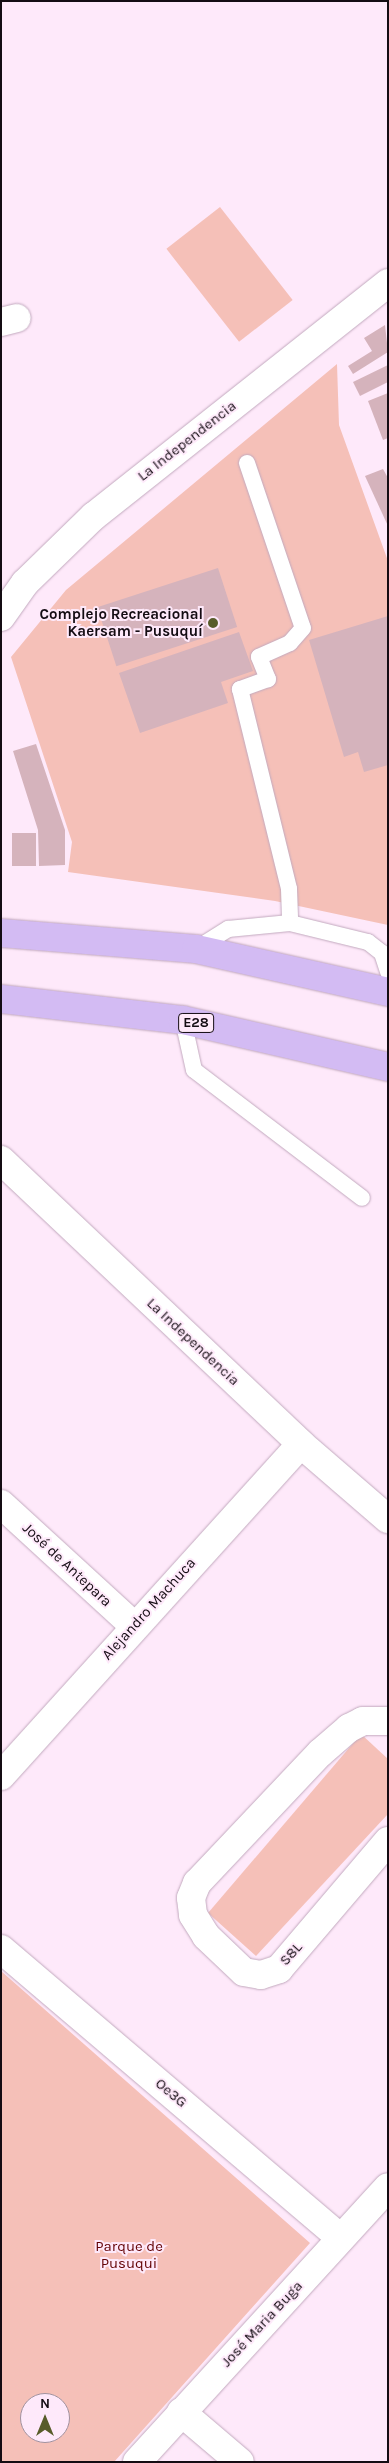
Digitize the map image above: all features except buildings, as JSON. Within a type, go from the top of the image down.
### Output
[{"type":"main road","points":[[1,933],[196,949],[388,992]]},
{"type":"main road","name":"E28","points":[[1,999],[183,1020],[388,1067]]},
{"type":"street","name":"La Independencia","points":[[1,617],[25,583],[94,516],[385,295]]},
{"type":"street","name":"La Independencia","points":[[1,1160],[301,1444],[388,1519]]},
{"type":"street","name":"Alejandro Machuca","points":[[1,1776],[133,1626],[301,1444]]},
{"type":"street","name":"José de Antepara","points":[[1,1504],[133,1626]]},
{"type":"street","name":"S8L","points":[[388,1721],[363,1721],[349,1728],[320,1753],[220,1856],[197,1883],[191,1898],[193,1915],[206,1936],[244,1972],[261,1975],[279,1969],[388,1842]]},
{"type":"street","name":"Oe3G","points":[[1,1949],[341,2238]]},
{"type":"street","name":"José Maria Buga","points":[[137,2462],[388,2187]]},
{"type":"street","points":[[181,2412],[240,2462]]},
{"type":"lane","points":[[247,464],[303,628],[294,641],[259,657],[268,679],[240,688],[289,889],[290,923]]},
{"type":"lane","points":[[196,949],[228,929],[290,923],[368,942],[382,953],[388,972]]},
{"type":"lane","points":[[183,1020],[194,1070],[362,1198]]},
{"type":"green space","points":[[220,207],[293,300],[239,342],[166,249]]},
{"type":"green space","name":"Complejo Recreacional Kaersam - Pusuquí","points":[[337,364],[339,425],[388,561],[388,925],[275,901],[68,872],[72,842],[11,657],[66,590]]},
{"type":"green space","points":[[361,1734],[388,1759],[388,1814],[256,1956],[208,1913]]},
{"type":"green space","name":"Parque de Pusuqui","points":[[1,1971],[310,2243],[114,2462],[1,2462]]},
{"type":"place","name":"Complejo Recreacional Kaersam - Pusuquí","points":[[213,623]]}]
